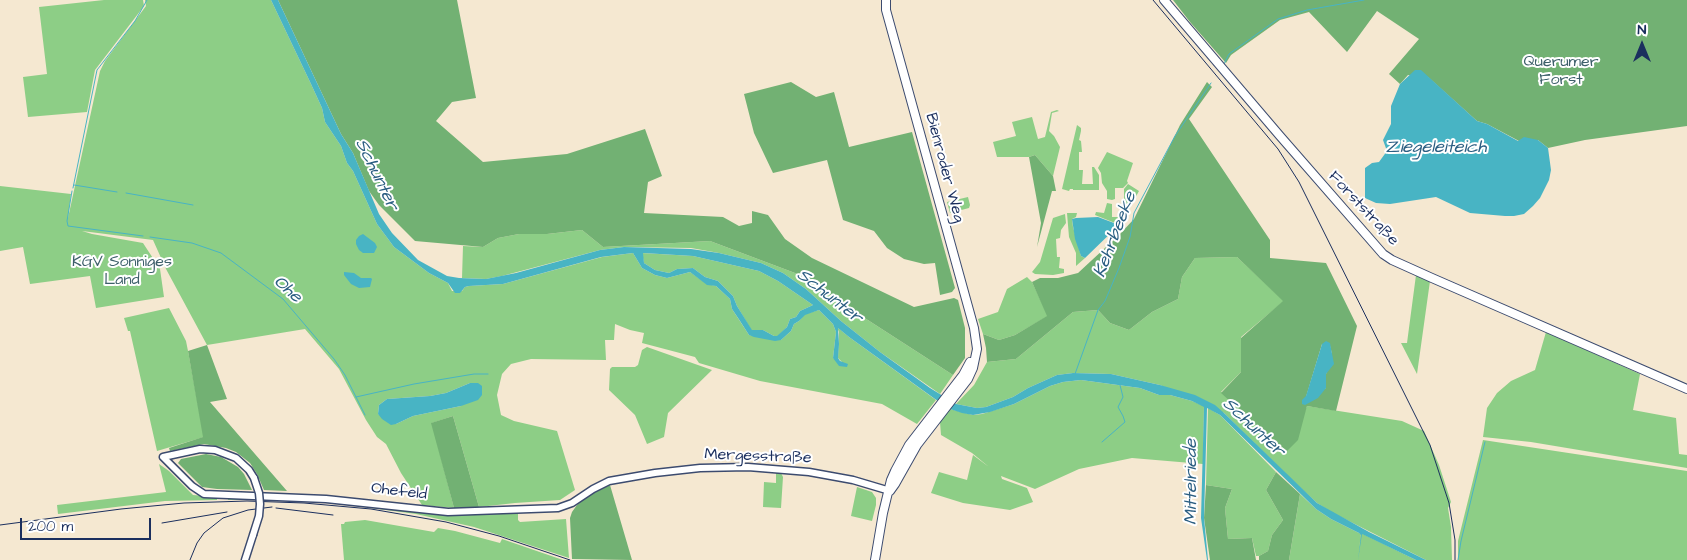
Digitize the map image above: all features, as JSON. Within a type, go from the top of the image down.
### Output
[{"type":"main road","name":"Bienroder Weg","points":[[875,560],[891,480],[900,460],[919,431],[936,415],[956,389],[969,366],[976,343],[974,328],[887,13],[886,0]]},
{"type":"main road","name":"Forststraße","points":[[1164,0],[1383,254],[1432,278],[1687,389]]},
{"type":"street","points":[[174,468],[175,458],[179,454],[208,449],[223,452],[241,462],[254,478],[260,504],[246,560]]},
{"type":"street","name":"Ohefeld","points":[[179,454],[167,457],[174,468],[196,490],[208,495],[326,498],[448,512],[563,507],[601,484],[625,478]]},
{"type":"street","name":"Mergesstraße","points":[[625,478],[700,468],[748,467],[825,474],[890,491]]},
{"type":"green space","points":[[104,0],[143,0],[144,6],[95,70],[87,112],[28,117],[23,77],[47,74],[39,7]]},
{"type":"green space","points":[[145,0],[271,0],[322,108],[325,122],[341,146],[347,163],[353,171],[377,224],[394,247],[429,273],[448,283],[452,291],[462,291],[465,287],[469,286],[503,284],[602,257],[633,253],[642,268],[655,275],[667,278],[690,272],[707,284],[716,286],[730,299],[732,309],[749,335],[781,340],[805,314],[819,310],[833,324],[836,332],[833,358],[843,363],[838,358],[839,332],[837,327],[936,400],[917,424],[882,404],[760,381],[699,363],[695,357],[642,343],[644,333],[615,324],[614,340],[605,340],[606,360],[531,359],[511,364],[502,374],[497,395],[501,415],[514,421],[557,431],[575,490],[560,500],[479,507],[453,416],[432,423],[454,508],[422,505],[401,473],[386,444],[377,437],[366,420],[339,369],[305,329],[207,345],[166,269],[153,240],[82,231],[143,243],[160,269],[164,297],[96,308],[90,276],[30,284],[23,247],[0,251],[0,186],[71,194],[68,218],[100,71],[105,61],[146,6]],"holes":[[[470,383],[461,406],[413,416],[396,424],[378,414],[379,405],[387,399],[446,393]]]},
{"type":"green space","points":[[278,0],[457,0],[476,98],[452,102],[436,121],[483,162],[567,154],[645,129],[662,176],[648,182],[644,213],[723,217],[739,226],[752,223],[752,211],[768,215],[785,239],[812,258],[914,307],[954,298],[958,300],[965,328],[965,358],[953,375],[795,273],[710,241],[603,247],[582,230],[547,234],[519,234],[498,238],[483,247],[415,241],[379,205],[369,191],[353,153],[341,134]]},
{"type":"green space","name":"Querumer Forst","points":[[1173,0],[1687,0],[1687,126],[1585,140],[1548,148],[1538,140],[1519,141],[1487,124],[1477,121],[1428,77],[1408,75],[1400,84],[1389,74],[1419,39],[1377,11],[1347,52],[1309,12],[1280,20],[1231,55],[1226,63]]},
{"type":"green space","points":[[791,82],[816,97],[834,92],[849,147],[912,132],[955,288],[952,292],[940,295],[935,263],[924,264],[904,259],[887,248],[874,231],[843,220],[827,160],[773,173],[754,133],[744,94]]},
{"type":"green space","points":[[1207,82],[1212,87],[1189,119],[1270,240],[1270,258],[1326,263],[1357,326],[1336,411],[1307,406],[1298,440],[1286,452],[1221,393],[1241,372],[1241,338],[1283,301],[1237,257],[1195,258],[1182,277],[1178,299],[1152,312],[1129,330],[1110,323],[1098,310],[1073,312],[1016,359],[987,362],[983,334],[999,340],[1015,335],[1047,316],[1032,282],[1040,278],[1058,278],[1078,273],[1134,219],[1180,125]],"holes":[[[1322,344],[1330,346],[1332,354],[1326,374],[1326,388],[1306,397]]]},
{"type":"green space","points":[[1059,111],[1052,113],[1049,131],[1060,147],[1053,176],[1035,155],[1029,157],[997,157],[993,142],[1016,136],[1012,122],[1032,117],[1038,139],[1045,137],[1051,112]]},
{"type":"green space","points":[[1077,125],[1081,128],[1079,140],[1081,141],[1082,152],[1079,152],[1079,170],[1083,170],[1082,184],[1093,184],[1092,167],[1094,167],[1099,175],[1099,190],[1070,189],[1069,191],[1062,189]]},
{"type":"green space","points":[[1107,152],[1133,163],[1128,183],[1123,188],[1115,188],[1115,199],[1112,200],[1107,199],[1107,191],[1102,183],[1101,173],[1098,168]]},
{"type":"green space","points":[[1035,155],[1053,176],[1056,191],[1052,191],[1037,247],[1041,223],[1029,157]]},
{"type":"green space","points":[[1128,184],[1139,191],[1121,224],[1120,222],[1117,226],[1115,223],[1095,215],[1096,212],[1104,213],[1107,203],[1112,204],[1112,217],[1121,217],[1121,207],[1124,206],[1124,189]]},
{"type":"green space","points":[[968,197],[969,208],[950,213],[947,202]]},
{"type":"green space","points":[[1067,213],[1077,213],[1076,217],[1072,219],[1073,227],[1081,256],[1085,258],[1076,266],[1076,253],[1069,237]]},
{"type":"green space","points":[[1065,214],[1066,223],[1061,230],[1060,238],[1056,239],[1057,257],[1060,257],[1059,268],[1064,269],[1064,273],[1053,275],[1035,274],[1032,272],[1040,262],[1053,218]]},
{"type":"green space","points":[[582,230],[603,247],[710,241],[795,273],[953,375],[940,394],[880,352],[841,321],[806,289],[783,273],[761,263],[719,253],[691,248],[624,247],[600,250],[502,276],[486,279],[462,278],[463,246],[483,247],[498,238],[519,234],[547,234]]},
{"type":"green space","points":[[642,253],[693,256],[759,271],[778,281],[813,305],[800,311],[796,317],[790,319],[787,327],[778,336],[763,330],[752,331],[733,296],[718,281],[705,277],[693,268],[677,269],[669,273],[655,270],[644,263]]},
{"type":"green space","points":[[1237,257],[1284,301],[1241,337],[1241,372],[1221,392],[1305,411],[1307,406],[1402,421],[1424,431],[1439,465],[1451,502],[1448,508],[1451,527],[1452,560],[1426,560],[1333,513],[1317,503],[1224,413],[1160,385],[1111,374],[1073,373],[1057,375],[1013,397],[986,407],[977,408],[956,404],[974,385],[987,362],[1016,359],[1073,312],[1098,310],[1110,323],[1129,330],[1152,312],[1178,299],[1182,277],[1195,258]]},
{"type":"green space","points":[[1416,275],[1430,281],[1417,374],[1401,343],[1407,343]]},
{"type":"green space","points":[[1027,277],[1032,282],[1048,316],[1015,335],[999,340],[983,334],[978,319],[998,312],[1007,289]]},
{"type":"green space","name":"KGV Sonniges Land","points":[[169,308],[186,341],[204,437],[157,451],[130,331],[128,331],[124,318]]},
{"type":"green space","points":[[1546,332],[1640,374],[1633,410],[1676,418],[1679,454],[1687,455],[1687,468],[1531,442],[1483,437],[1487,408],[1497,393],[1511,381],[1535,370]]},
{"type":"green space","points":[[207,345],[227,399],[210,402],[287,491],[264,490],[250,463],[236,452],[226,448],[204,444],[170,451],[169,448],[203,437],[188,351]]},
{"type":"green space","points":[[647,347],[712,370],[668,413],[664,437],[647,444],[635,415],[609,390],[610,369],[612,367],[635,367],[638,365],[642,350]]},
{"type":"green space","points":[[1081,380],[1140,388],[1159,395],[1170,395],[1204,406],[1203,464],[1132,458],[1079,469],[1035,489],[1001,476],[1002,479],[1027,488],[1033,502],[1010,510],[963,503],[931,493],[939,472],[967,480],[973,455],[989,467],[972,453],[941,435],[940,422],[950,409],[973,415],[982,414],[1014,404],[1050,386]]},
{"type":"green space","points":[[1208,408],[1220,415],[1276,472],[1266,490],[1283,520],[1272,535],[1268,551],[1259,556],[1256,556],[1252,538],[1228,539],[1225,508],[1232,489],[1206,485]]},
{"type":"green space","points":[[453,416],[479,507],[454,508],[431,423]]},
{"type":"green space","points":[[1483,440],[1687,471],[1687,560],[1458,560],[1458,541]]},
{"type":"green space","points":[[206,454],[221,457],[238,467],[252,490],[202,487],[178,463],[181,459]]},
{"type":"green space","points":[[159,464],[169,471],[193,495],[217,497],[217,500],[165,501],[58,514],[57,505],[166,492]]},
{"type":"green space","points":[[1276,472],[1300,494],[1289,560],[1259,560],[1259,556],[1268,551],[1272,535],[1283,520],[1266,490]]},
{"type":"green space","points":[[776,473],[781,473],[783,477],[781,508],[763,507],[764,482],[776,483]]},
{"type":"green space","points":[[610,485],[632,560],[572,559],[570,518],[572,512],[589,495]]},
{"type":"green space","points":[[1206,485],[1232,489],[1225,508],[1228,539],[1252,538],[1256,560],[1210,560],[1204,518]]},
{"type":"green space","points":[[857,487],[872,492],[876,498],[872,521],[851,516]]},
{"type":"green space","points":[[1300,494],[1316,509],[1331,519],[1361,534],[1358,560],[1289,560]]},
{"type":"green space","points":[[228,498],[289,499],[391,507],[518,512],[518,520],[520,522],[566,519],[569,558],[474,527],[416,514],[333,503],[282,500],[228,500]]},
{"type":"green space","points":[[365,520],[434,532],[438,528],[500,543],[502,539],[563,560],[344,560],[341,524]]},
{"type":"green space","points":[[1361,533],[1416,560],[1358,560]]},
{"type":"water","points":[[271,0],[278,0],[341,134],[353,153],[379,214],[392,233],[418,260],[447,276],[486,279],[516,273],[600,250],[624,247],[691,249],[719,253],[761,263],[783,273],[806,289],[841,321],[880,352],[956,404],[977,408],[986,407],[1013,397],[1057,375],[1073,373],[1111,374],[1195,395],[1215,405],[1317,503],[1369,532],[1426,560],[1416,560],[1362,534],[1358,560],[1361,535],[1316,509],[1220,415],[1207,408],[1204,518],[1207,560],[1201,518],[1204,407],[1192,401],[1170,395],[1159,395],[1140,388],[1081,380],[1050,386],[1014,404],[990,412],[973,415],[962,413],[950,409],[935,399],[838,328],[838,358],[840,361],[848,364],[847,367],[839,366],[833,358],[836,332],[833,324],[819,310],[805,315],[794,324],[791,331],[781,340],[775,341],[754,337],[749,335],[732,309],[730,299],[716,286],[707,285],[690,272],[667,278],[655,275],[642,268],[633,253],[601,257],[503,284],[469,286],[465,287],[460,293],[455,293],[448,283],[429,273],[394,247],[377,224],[353,171],[347,163],[341,146],[325,122],[322,108]],"holes":[[[643,253],[693,256],[759,271],[778,281],[813,305],[800,311],[796,317],[790,319],[787,327],[777,336],[763,330],[752,330],[733,296],[718,281],[705,277],[693,268],[677,269],[669,273],[655,270],[644,263]]]},
{"type":"water","name":"Ziegeleiteich","points":[[1415,70],[1421,70],[1477,121],[1487,124],[1518,141],[1524,137],[1538,140],[1548,148],[1551,170],[1549,180],[1540,198],[1524,214],[1505,216],[1470,213],[1436,197],[1390,204],[1376,203],[1365,198],[1365,168],[1372,163],[1379,162],[1387,151],[1383,140],[1391,124],[1391,106],[1400,84]]},
{"type":"water","points":[[1098,217],[1114,223],[1117,227],[1085,258],[1081,256],[1075,239],[1072,219]]},
{"type":"water","points":[[363,234],[375,243],[377,247],[374,253],[363,253],[359,250],[356,240]]},
{"type":"water","points":[[344,272],[354,273],[361,278],[371,278],[370,287],[359,288],[351,284],[344,275]]},
{"type":"water","points":[[1326,341],[1330,343],[1334,364],[1326,374],[1326,388],[1318,398],[1305,405],[1302,404],[1322,344]]},
{"type":"water","points":[[470,383],[478,383],[482,386],[482,395],[478,400],[461,406],[413,416],[391,425],[378,414],[379,405],[387,399],[446,393]]},
{"type":"waterway","name":"Ohe","points":[[73,188],[97,70],[135,21],[147,0]]},
{"type":"waterway","name":"Kehrbeeke","points":[[1224,64],[1229,54],[1278,19],[1307,10],[1364,0]]},
{"type":"waterway","name":"Kehrbeeke","points":[[1075,374],[1098,310],[1105,301],[1119,268],[1130,237],[1134,213],[1175,136],[1211,83]]},
{"type":"waterway","points":[[74,185],[117,192]]},
{"type":"waterway","name":"Ohe","points":[[72,191],[67,221],[68,226],[143,236]]},
{"type":"waterway","points":[[126,193],[193,205]]},
{"type":"waterway","name":"Ohe","points":[[150,237],[192,243],[221,253],[283,299],[334,359],[345,375],[365,415]]},
{"type":"waterway","points":[[356,397],[414,384],[474,374],[488,374]]},
{"type":"waterway","points":[[1102,442],[1125,422],[1118,407],[1123,397],[1120,385]]},
{"type":"waterway","points":[[1458,560],[1485,442]]},
{"type":"railway","points":[[1153,0],[1278,149],[1299,182],[1430,445],[1449,503],[1455,540],[1455,560]]},
{"type":"railway","points":[[0,525],[121,509],[184,503],[247,501],[304,503],[371,509],[446,522],[499,536],[570,560]]},
{"type":"railway","points":[[190,560],[197,543],[204,533],[223,518],[248,510],[272,507]]},
{"type":"railway","points":[[276,508],[333,515]]},
{"type":"railway","points":[[162,523],[227,512]]},
{"type":"water label","name":"Schunter","points":[[376,175]]},
{"type":"water label","name":"Schunter","points":[[829,297]]},
{"type":"water label","name":"Schunter","points":[[1253,428]]},
{"type":"water label","name":"Mittelriede","points":[[1192,482]]}]
